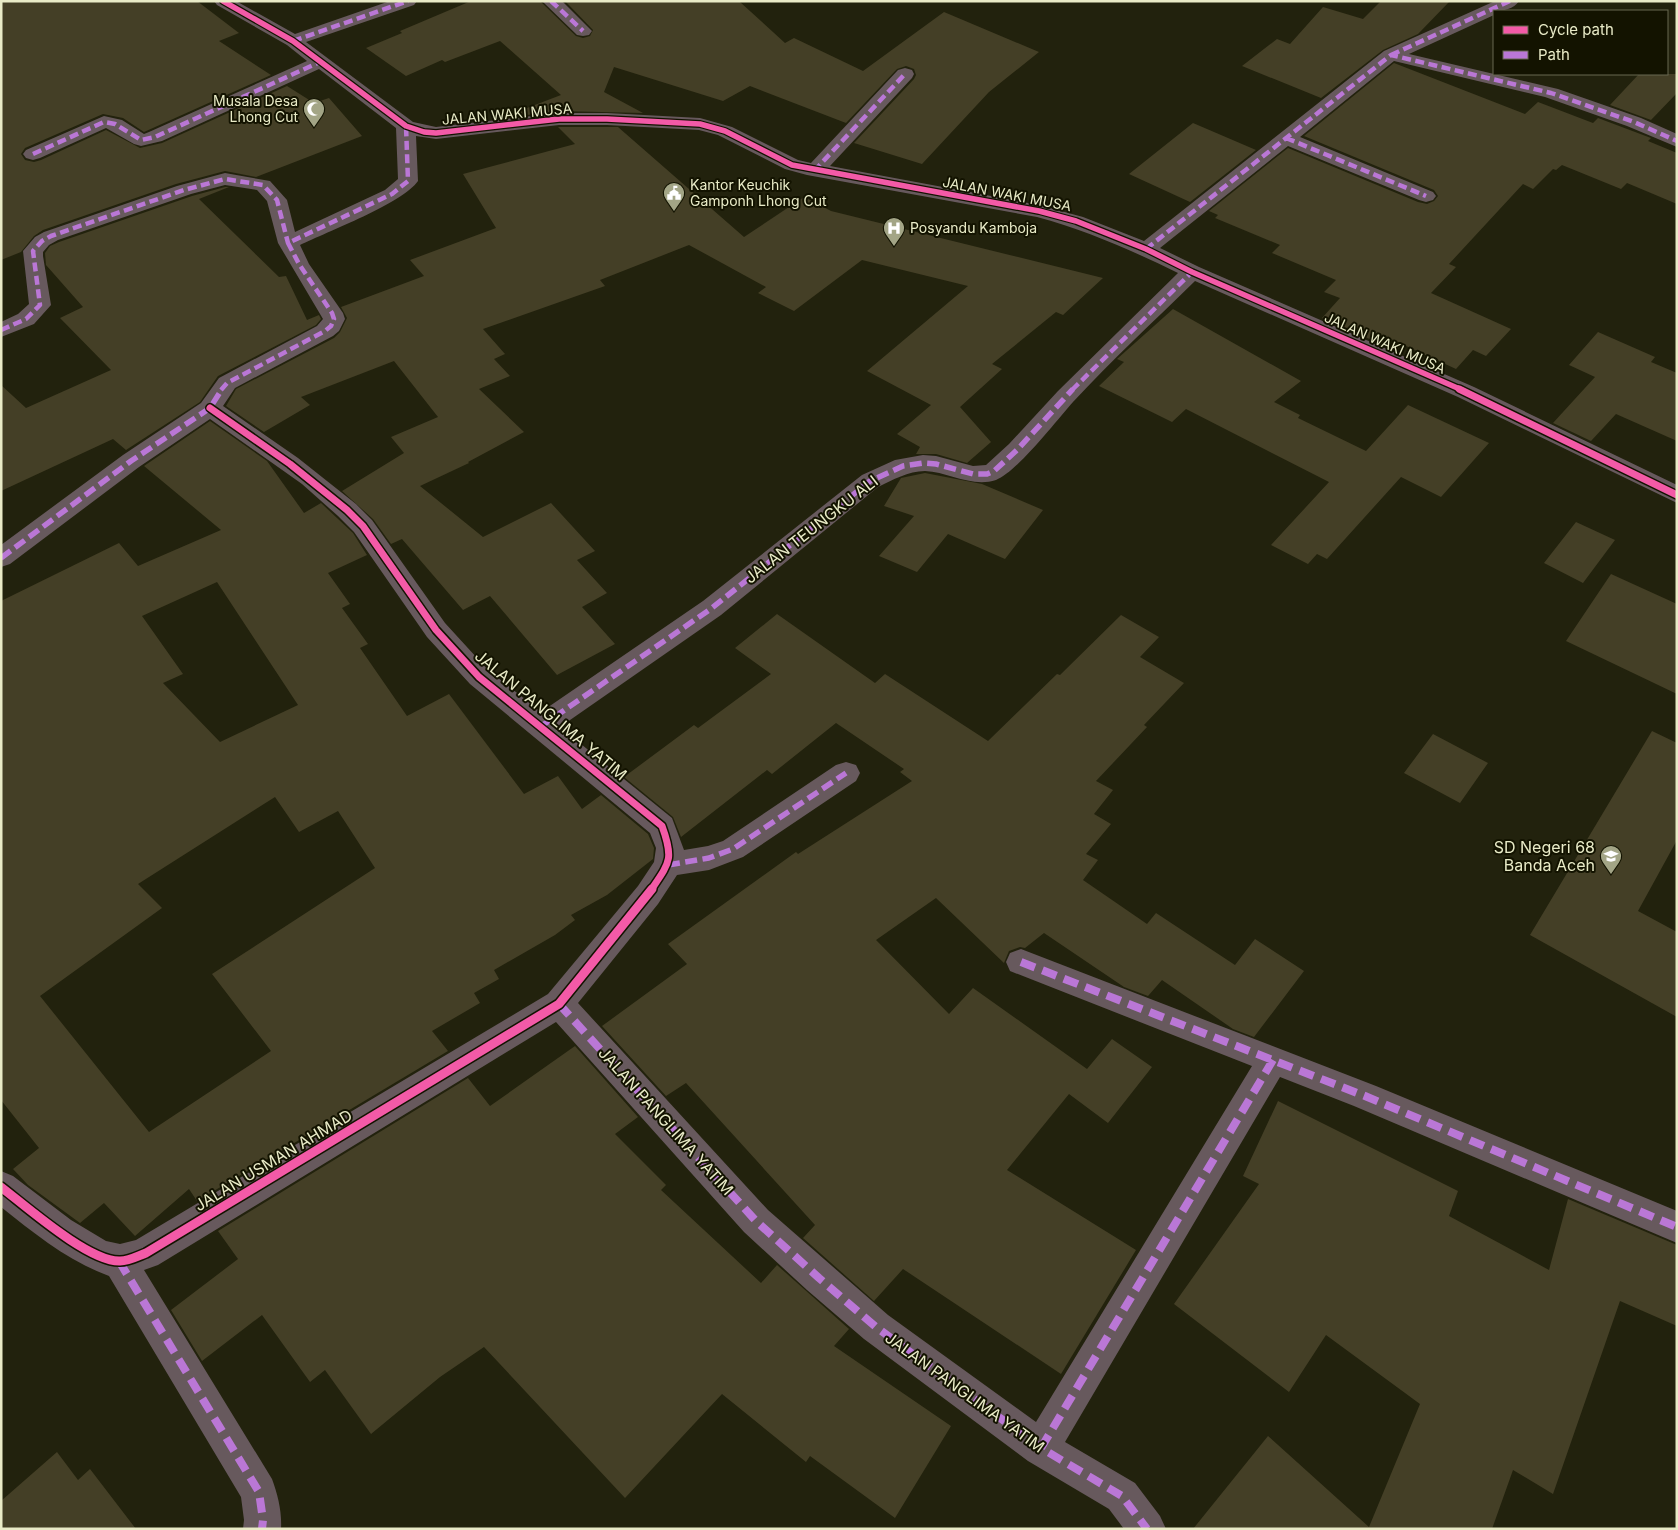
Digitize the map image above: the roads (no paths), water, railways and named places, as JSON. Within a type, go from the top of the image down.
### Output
[{"type":"street","points":[[223,1],[293,41],[406,126],[409,176],[404,186],[392,194],[288,243]]},
{"type":"street","points":[[293,41],[408,1]]},
{"type":"street","points":[[551,1],[583,31]]},
{"type":"street","points":[[1146,249],[1391,55],[1510,1]]},
{"type":"street","points":[[1391,55],[1550,93],[1634,122],[1677,141]]},
{"type":"street","points":[[33,154],[104,122],[115,124],[137,139],[149,139],[322,61]]},
{"type":"street","points":[[814,171],[904,74]]},
{"type":"street","name":"JALAN WAKI MUSA","points":[[406,126],[424,132],[436,133],[560,119],[607,119],[700,124],[725,131],[783,162],[814,171],[1039,211],[1076,221],[1146,249],[1192,272],[1466,392],[1677,495]]},
{"type":"street","points":[[1286,138],[1426,196]]},
{"type":"street","points":[[1,330],[26,319],[40,304],[41,297],[33,251],[42,241],[51,236],[184,190],[225,180],[263,185],[277,200],[288,243],[334,319],[331,326],[316,336],[227,384],[210,408],[131,461],[1,558]]},
{"type":"street","name":"JALAN TEUNGKU ALI","points":[[540,728],[712,608],[870,480],[903,466],[923,463],[936,464],[973,474],[987,474],[994,471],[1017,450],[1066,396],[1192,272]]},
{"type":"street","name":"JALAN PANGLIMA YATIM","points":[[210,408],[295,469],[351,514],[363,526],[436,630],[479,677],[662,826],[670,848],[668,865]]},
{"type":"street","points":[[559,1004],[648,895],[668,865],[708,858],[733,849],[846,773]]},
{"type":"street","points":[[1021,962],[1365,1096],[1677,1227]]},
{"type":"street","name":"JALAN PANGLIMA YATIM","points":[[559,1004],[763,1227],[876,1327],[1041,1448],[1122,1496],[1147,1529]]},
{"type":"street","name":"JALAN USMAN AHMAD","points":[[119,1261],[146,1254],[559,1004]]},
{"type":"street","points":[[1041,1448],[1273,1060]]},
{"type":"street","points":[[1,1187],[72,1240],[93,1253],[119,1261],[259,1492],[263,1520],[262,1529]]},
{"type":"place","name":"Musala Desa Lhong Cut","points":[[314,128]]},
{"type":"place","name":"Kantor Keuchik Gamponh Lhong Cut","points":[[674,212]]},
{"type":"place","name":"Posyandu Kamboja","points":[[894,247]]},
{"type":"place","name":"SD Negeri 68 Banda Aceh","points":[[1611,875]]}]
